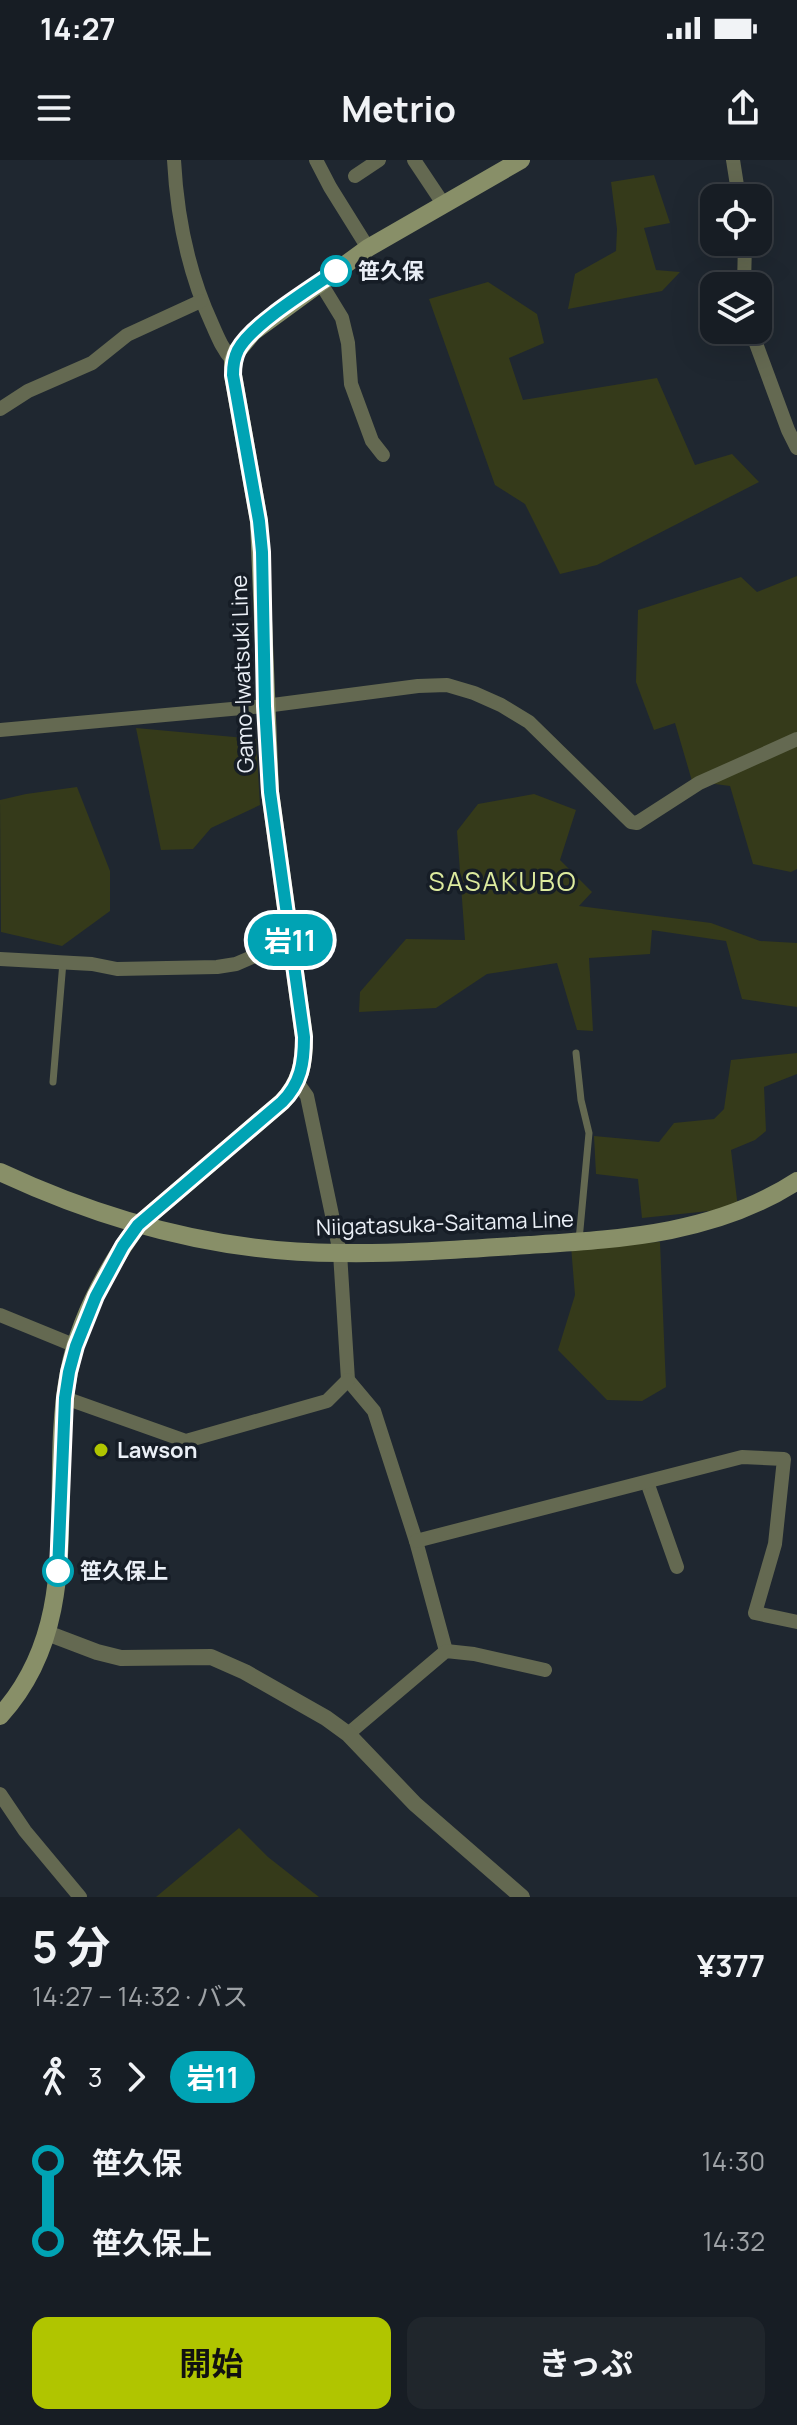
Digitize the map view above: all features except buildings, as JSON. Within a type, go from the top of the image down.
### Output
[{"type":"main road","points":[[233,361],[253,332],[320,282],[368,248],[511,163]]},
{"type":"main road","name":"Gamo-Iwatsuki Line","points":[[233,361],[262,552],[270,792],[304,1037],[304,1055],[297,1082]]},
{"type":"main road","points":[[0,1716],[29,1676],[47,1633],[57,1589],[65,1398],[76,1346],[96,1296],[138,1225],[282,1102],[297,1082]]},
{"type":"main road","name":"Niigatasuka-Saitama Line","points":[[0,1172],[72,1203],[138,1225],[223,1243],[340,1253],[418,1252],[578,1242],[684,1229],[752,1207],[797,1181]]},
{"type":"street","points":[[174,160],[181,231],[201,301],[224,352],[233,361]]},
{"type":"street","points":[[316,160],[368,248]]},
{"type":"street","points":[[355,176],[379,160]]},
{"type":"street","points":[[414,160],[444,205]]},
{"type":"street","points":[[733,160],[737,184]]},
{"type":"street","points":[[320,282],[342,318],[348,343],[351,384],[372,441],[383,455]]},
{"type":"street","points":[[0,409],[28,391],[92,363],[127,335],[201,301]]},
{"type":"street","points":[[756,344],[797,448]]},
{"type":"street","points":[[0,730],[265,706],[447,685],[501,705],[529,722],[631,822],[637,823],[699,783],[797,739]]},
{"type":"street","points":[[0,959],[92,964],[117,969],[217,967],[236,964],[257,955],[290,935]]},
{"type":"street","points":[[297,1082],[307,1096],[340,1253],[348,1380],[374,1411],[416,1541],[446,1651]]},
{"type":"street","points":[[0,1315],[76,1346]]},
{"type":"street","points":[[65,1398],[186,1441],[327,1401],[348,1380]]},
{"type":"street","points":[[416,1541],[742,1457],[784,1459],[775,1544],[755,1613],[797,1622]]},
{"type":"street","points":[[647,1482],[677,1567]]},
{"type":"street","points":[[47,1633],[121,1658],[211,1657],[245,1672],[348,1734],[415,1804],[522,1897]]},
{"type":"street","points":[[348,1734],[446,1651],[545,1670]]},
{"type":"street","points":[[0,1794],[25,1831],[80,1897]]},
{"type":"lane","points":[[53,1082],[63,962]]},
{"type":"lane","points":[[576,1053],[581,1100],[589,1133],[578,1242]]},
{"type":"green space","points":[[654,175],[670,223],[644,228],[656,270],[680,272],[662,291],[568,309],[575,274],[616,251],[617,229],[611,182]]},
{"type":"green space","points":[[488,282],[537,314],[544,343],[509,358],[523,400],[657,378],[695,465],[732,454],[759,482],[597,565],[560,574],[525,504],[495,485],[429,299]]},
{"type":"green space","points":[[797,576],[797,869],[791,872],[753,864],[730,786],[692,781],[675,723],[654,730],[636,682],[638,610],[741,577],[757,592]]},
{"type":"green space","points":[[136,728],[256,739],[260,805],[211,828],[193,849],[161,850]]},
{"type":"green space","points":[[77,787],[110,871],[110,911],[62,946],[1,932],[0,800]]},
{"type":"green space","points":[[534,794],[576,810],[560,860],[592,892],[579,906],[711,923],[760,941],[797,943],[797,1007],[742,999],[726,941],[652,930],[650,954],[589,958],[593,1031],[577,1030],[557,963],[487,974],[436,1008],[359,1012],[360,992],[406,939],[465,940],[457,831],[478,804]]},
{"type":"green space","points":[[797,1053],[797,1074],[764,1087],[766,1131],[755,1140],[731,1150],[738,1208],[642,1218],[638,1179],[596,1174],[594,1136],[659,1142],[674,1123],[714,1119],[724,1109],[731,1060]]},
{"type":"green space","points":[[660,1242],[666,1387],[642,1401],[607,1400],[558,1350],[575,1295],[571,1246]]},
{"type":"green space","points":[[239,1828],[268,1857],[319,1897],[156,1897]]},
{"type":"bus line","name":"岩11","points":[[58,1571],[65,1398],[76,1346],[96,1296],[138,1225],[282,1102],[292,1092],[302,1069],[304,1037],[270,792],[259,521],[235,389],[233,361],[253,332],[336,271]]},
{"type":"place","name":"笹久保","points":[[336,271]]},
{"type":"place","name":"Lawson","points":[[101,1450]]},
{"type":"place","name":"笹久保上","points":[[58,1571]]},
{"type":"district","name":"SASAKUBO","points":[[503,882]]}]
